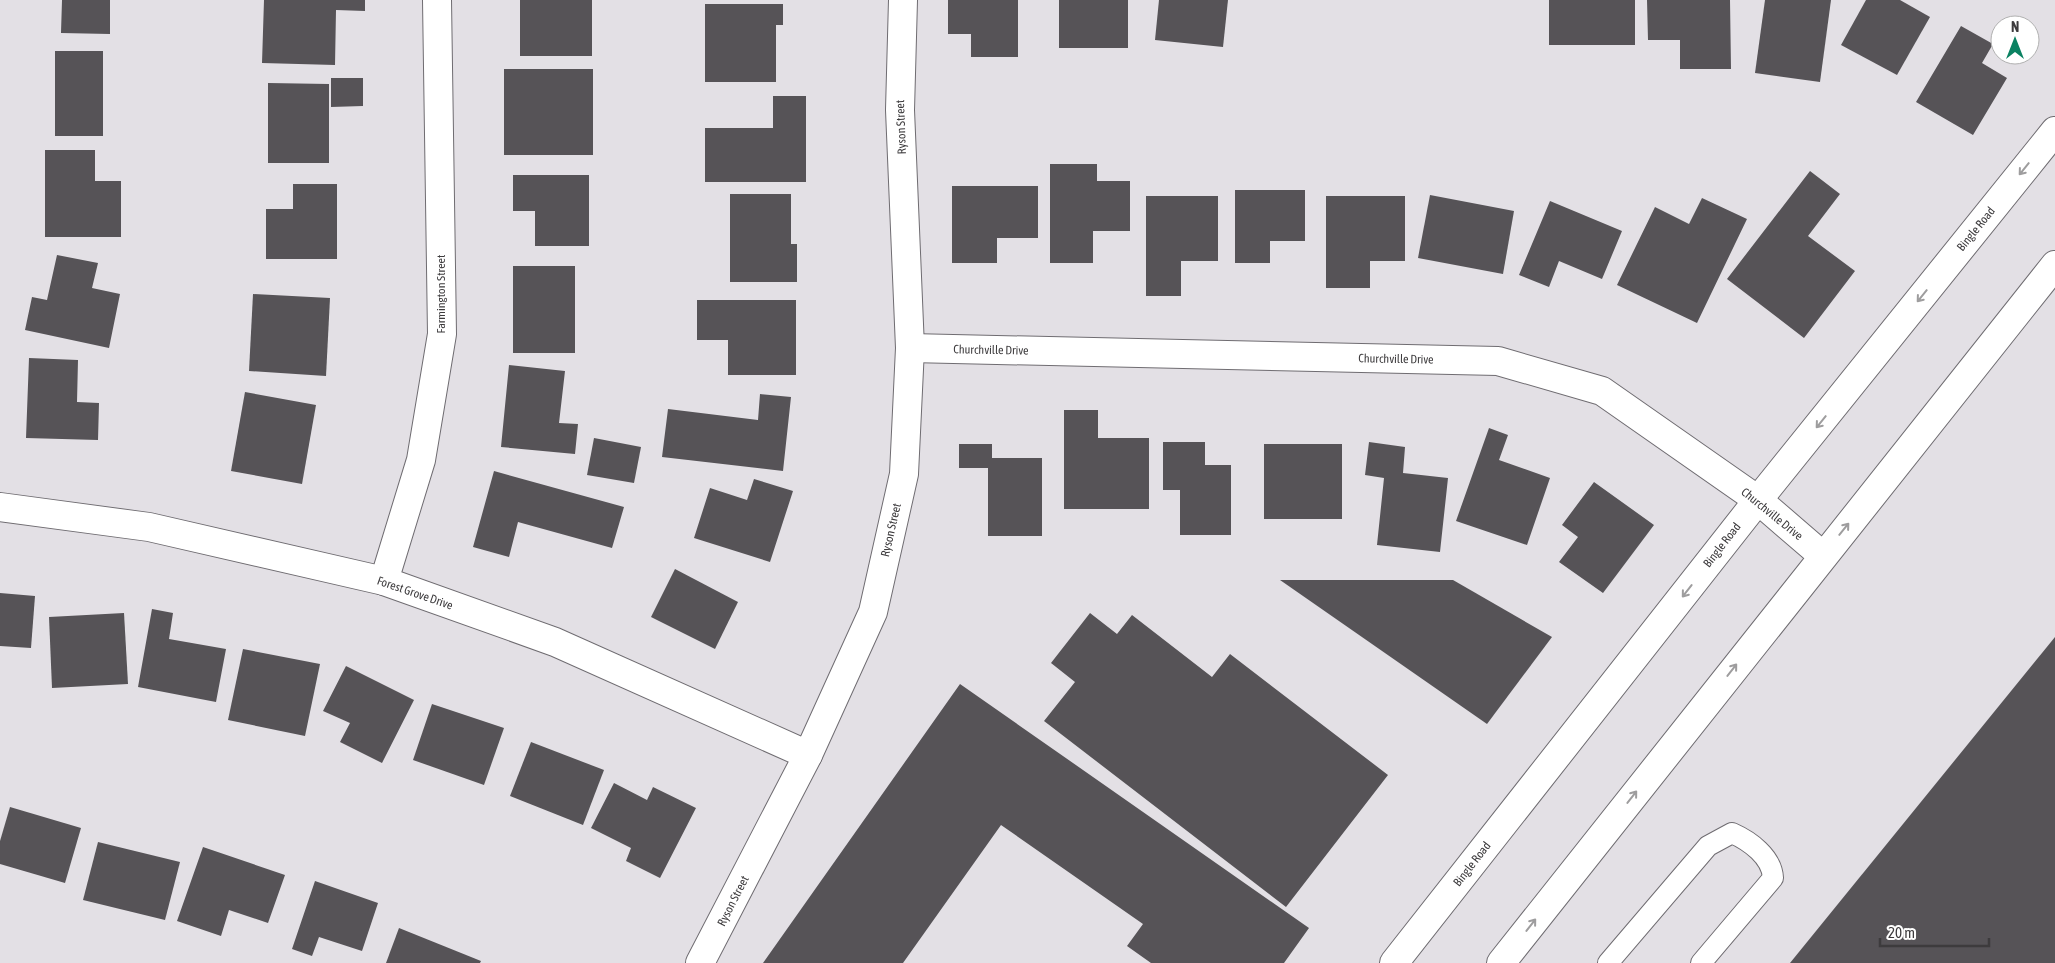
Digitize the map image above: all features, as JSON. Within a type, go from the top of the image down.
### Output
[{"type":"street","name":"Farmington Street","points":[[384,581],[422,460],[442,334],[437,0]]},
{"type":"street","name":"Ryson Street","points":[[700,963],[808,755],[873,612],[904,474],[910,348],[900,110],[903,0]]},
{"type":"street","name":"Bingle Road","points":[[1394,963],[1758,500],[2055,131]]},
{"type":"street","points":[[1500,963],[2055,265]]},
{"type":"street","name":"Churchville Drive","points":[[910,348],[1498,361],[1602,391],[1758,500],[1823,556]]},
{"type":"street","name":"Forest Grove Drive","points":[[0,507],[149,527],[384,581],[555,642],[808,755]]},
{"type":"lane","points":[[1608,963],[1708,846],[1732,833],[1749,841],[1772,867],[1773,878],[1702,963]]},
{"type":"building","points":[[62,0],[110,0],[110,34],[61,33]]},
{"type":"building","points":[[264,0],[365,0],[365,11],[336,10],[335,65],[262,63]]},
{"type":"building","points":[[520,0],[592,0],[592,56],[520,56]]},
{"type":"building","points":[[948,0],[1018,0],[1018,57],[971,57],[971,34],[948,34]]},
{"type":"building","points":[[1059,0],[1128,0],[1128,48],[1059,48]]},
{"type":"building","points":[[1159,0],[1228,0],[1223,47],[1155,40]]},
{"type":"building","points":[[1549,0],[1635,0],[1635,45],[1549,45]]},
{"type":"building","points":[[1647,0],[1730,0],[1731,69],[1680,69],[1680,40],[1648,40]]},
{"type":"building","points":[[1765,0],[1831,0],[1820,82],[1755,73]]},
{"type":"building","points":[[1866,0],[1900,0],[1930,17],[1897,75],[1841,45]]},
{"type":"building","points":[[705,4],[783,4],[783,25],[776,25],[776,82],[705,82]]},
{"type":"building","points":[[1961,26],[1990,42],[1990,49],[1982,63],[2007,78],[1973,135],[1916,102]]},
{"type":"building","points":[[55,51],[103,51],[103,136],[55,136]]},
{"type":"building","points":[[504,69],[593,69],[593,155],[504,155]]},
{"type":"building","points":[[331,78],[363,78],[363,106],[331,107]]},
{"type":"building","points":[[268,83],[329,84],[329,163],[268,163]]},
{"type":"building","points":[[773,96],[806,96],[806,182],[705,182],[705,128],[773,128]]},
{"type":"building","points":[[45,150],[95,150],[95,181],[121,181],[121,237],[45,237]]},
{"type":"building","points":[[1050,164],[1097,164],[1097,181],[1130,181],[1130,231],[1093,231],[1093,263],[1050,263]]},
{"type":"building","points":[[1810,171],[1840,194],[1808,236],[1855,271],[1804,338],[1727,279]]},
{"type":"building","points":[[513,175],[589,175],[589,246],[535,246],[535,211],[513,211]]},
{"type":"building","points":[[293,184],[337,184],[337,259],[266,259],[266,209],[293,209]]},
{"type":"building","points":[[952,186],[1038,186],[1038,238],[997,238],[997,263],[952,263]]},
{"type":"building","points":[[1235,190],[1305,190],[1305,241],[1270,241],[1270,263],[1235,263]]},
{"type":"building","points":[[730,194],[791,194],[791,244],[797,244],[797,282],[730,282]]},
{"type":"building","points":[[1430,195],[1514,211],[1503,274],[1418,258]]},
{"type":"building","points":[[1146,196],[1218,196],[1218,261],[1181,261],[1181,296],[1146,296]]},
{"type":"building","points":[[1326,196],[1405,196],[1405,261],[1370,261],[1370,288],[1326,288]]},
{"type":"building","points":[[1702,198],[1747,219],[1697,323],[1617,285],[1655,207],[1689,224]]},
{"type":"building","points":[[1550,201],[1622,231],[1602,279],[1559,261],[1549,287],[1519,275]]},
{"type":"building","points":[[57,255],[98,263],[92,288],[120,294],[109,348],[25,330],[32,297],[47,300]]},
{"type":"building","points":[[513,266],[575,266],[575,353],[513,353]]},
{"type":"building","points":[[253,294],[330,298],[326,376],[249,371]]},
{"type":"building","points":[[697,300],[796,300],[796,375],[728,375],[728,340],[697,340]]},
{"type":"building","points":[[29,358],[78,360],[77,402],[99,403],[98,440],[26,438]]},
{"type":"building","points":[[509,365],[565,371],[559,423],[578,424],[575,454],[501,447]]},
{"type":"building","points":[[245,392],[316,405],[302,484],[231,471]]},
{"type":"building","points":[[760,394],[791,397],[783,471],[662,457],[668,409],[758,420]]},
{"type":"building","points":[[1064,410],[1098,410],[1098,438],[1149,438],[1149,509],[1064,509]]},
{"type":"building","points":[[1489,428],[1508,435],[1499,460],[1550,478],[1527,545],[1456,521]]},
{"type":"building","points":[[594,438],[641,447],[634,483],[587,475]]},
{"type":"building","points":[[1163,442],[1205,442],[1205,465],[1231,465],[1231,535],[1180,535],[1180,490],[1163,490]]},
{"type":"building","points":[[1369,442],[1405,447],[1403,473],[1448,478],[1440,552],[1377,545],[1384,478],[1365,475]]},
{"type":"building","points":[[959,444],[992,444],[992,458],[1042,458],[1042,536],[988,536],[988,468],[959,468]]},
{"type":"building","points":[[1264,444],[1342,444],[1342,519],[1264,519]]},
{"type":"building","points":[[494,471],[624,507],[612,548],[518,522],[509,557],[473,547]]},
{"type":"building","points":[[754,479],[793,491],[770,562],[694,538],[710,488],[747,500]]},
{"type":"building","points":[[1594,482],[1654,525],[1603,593],[1559,562],[1578,537],[1562,525]]},
{"type":"building","points":[[675,569],[738,602],[715,649],[651,617]]},
{"type":"building","points":[[1280,580],[1453,580],[1552,637],[1487,724]]},
{"type":"building","points":[[0,593],[35,596],[31,648],[0,646]]},
{"type":"building","points":[[152,609],[173,613],[169,639],[226,649],[216,702],[138,687]]},
{"type":"building","points":[[124,613],[128,684],[52,688],[49,617]]},
{"type":"building","points":[[1090,613],[1117,634],[1132,615],[1212,677],[1230,654],[1388,775],[1286,907],[1044,721],[1075,682],[1051,663]]},
{"type":"building","points":[[2055,637],[2055,963],[1790,963]]},
{"type":"building","points":[[243,649],[320,664],[305,736],[228,720]]},
{"type":"building","points":[[346,666],[414,700],[382,763],[340,742],[350,723],[323,711]]},
{"type":"building","points":[[960,684],[1309,928],[1284,963],[1151,963],[1127,946],[1143,924],[1001,825],[903,963],[763,963]]},
{"type":"building","points":[[432,704],[504,728],[484,785],[413,760]]},
{"type":"building","points":[[531,742],[604,770],[583,825],[510,796]]},
{"type":"building","points":[[614,783],[647,800],[653,787],[696,808],[660,878],[626,861],[631,848],[591,828]]},
{"type":"building","points":[[10,807],[81,828],[65,883],[0,864],[0,841]]},
{"type":"building","points":[[98,842],[180,862],[165,920],[83,900]]},
{"type":"building","points":[[203,847],[285,875],[268,923],[229,910],[221,936],[177,921]]},
{"type":"building","points":[[315,881],[378,903],[362,951],[319,937],[312,956],[292,949]]},
{"type":"building","points":[[399,928],[481,961],[480,963],[386,963]]}]
